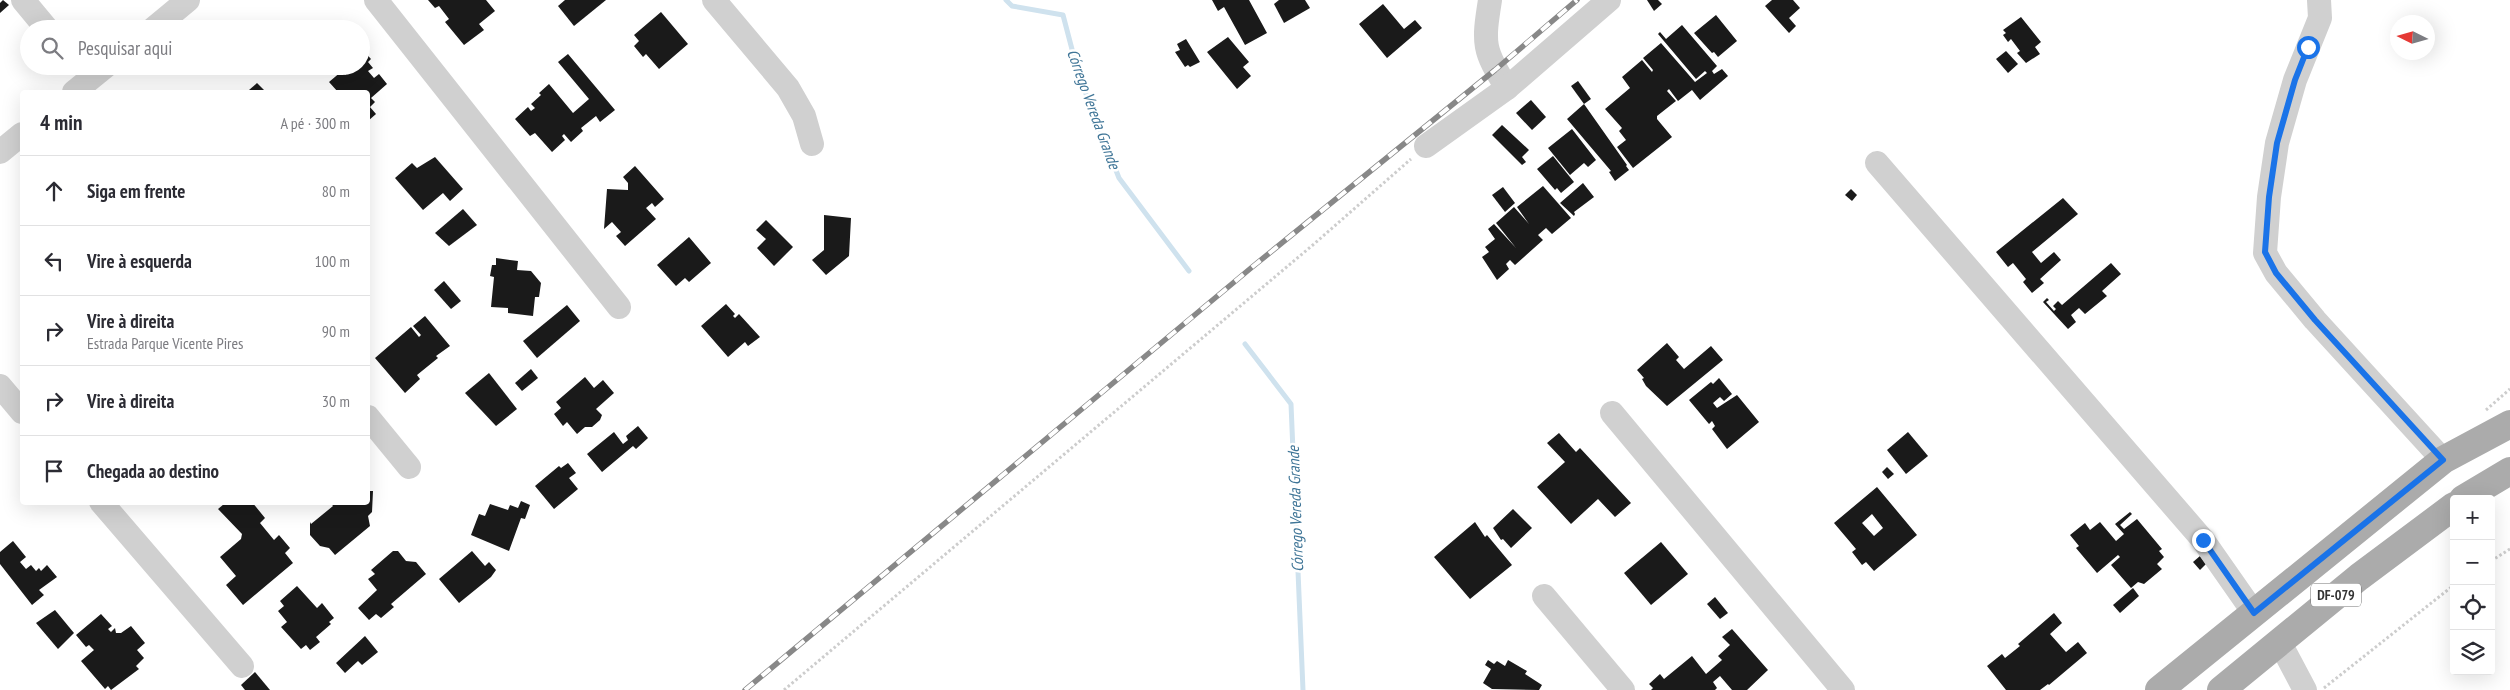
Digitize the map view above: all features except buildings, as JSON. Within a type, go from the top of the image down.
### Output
[{"type":"main road","name":"DF-079","points":[[2159,690],[2443,460],[2510,424]]},
{"type":"main road","points":[[2470,495],[2510,471]]},
{"type":"main road","name":"DF-079","points":[[2221,690],[2394,549],[2450,509]]},
{"type":"street","points":[[23,0],[40,20]]},
{"type":"street","points":[[164,20],[188,0]]},
{"type":"street","points":[[376,0],[619,307]]},
{"type":"street","points":[[714,0],[788,88],[804,116],[812,144]]},
{"type":"street","points":[[1490,0],[1484,40],[1492,63],[1507,88]]},
{"type":"street","points":[[1426,146],[1507,88],[1609,0]]},
{"type":"street","points":[[2320,0],[2320,18],[2295,80],[2277,143],[2269,197],[2265,252],[2276,273],[2315,320],[2443,460]]},
{"type":"street","points":[[0,152],[20,136]]},
{"type":"street","points":[[1877,163],[2203,540],[2254,613]]},
{"type":"street","points":[[0,386],[20,410]]},
{"type":"street","points":[[1612,413],[1843,690]]},
{"type":"street","points":[[370,419],[408,466]]},
{"type":"street","points":[[104,505],[242,666]]},
{"type":"street","points":[[1544,596],[1623,690]]},
{"type":"street","points":[[2279,641],[2305,690]]},
{"type":"path","points":[[784,690],[1306,250],[1426,146]]},
{"type":"path","points":[[2495,558],[2510,549]]},
{"type":"path","points":[[2322,690],[2450,588]]},
{"type":"waterway","name":"Córrego Vereda Grande","points":[[1006,0],[1012,6],[1063,15],[1079,76],[1119,178],[1189,271]]},
{"type":"waterway","name":"Córrego Vereda Grande","points":[[1245,344],[1291,404],[1303,690]]},
{"type":"railway","points":[[745,690],[1251,268],[1495,70],[1577,0]]},
{"type":"route","points":[[2203,540],[2254,613],[2443,460],[2315,320],[2294,292],[2276,273],[2268,261],[2265,252],[2269,197],[2277,143],[2295,80],[2308,47]]}]
